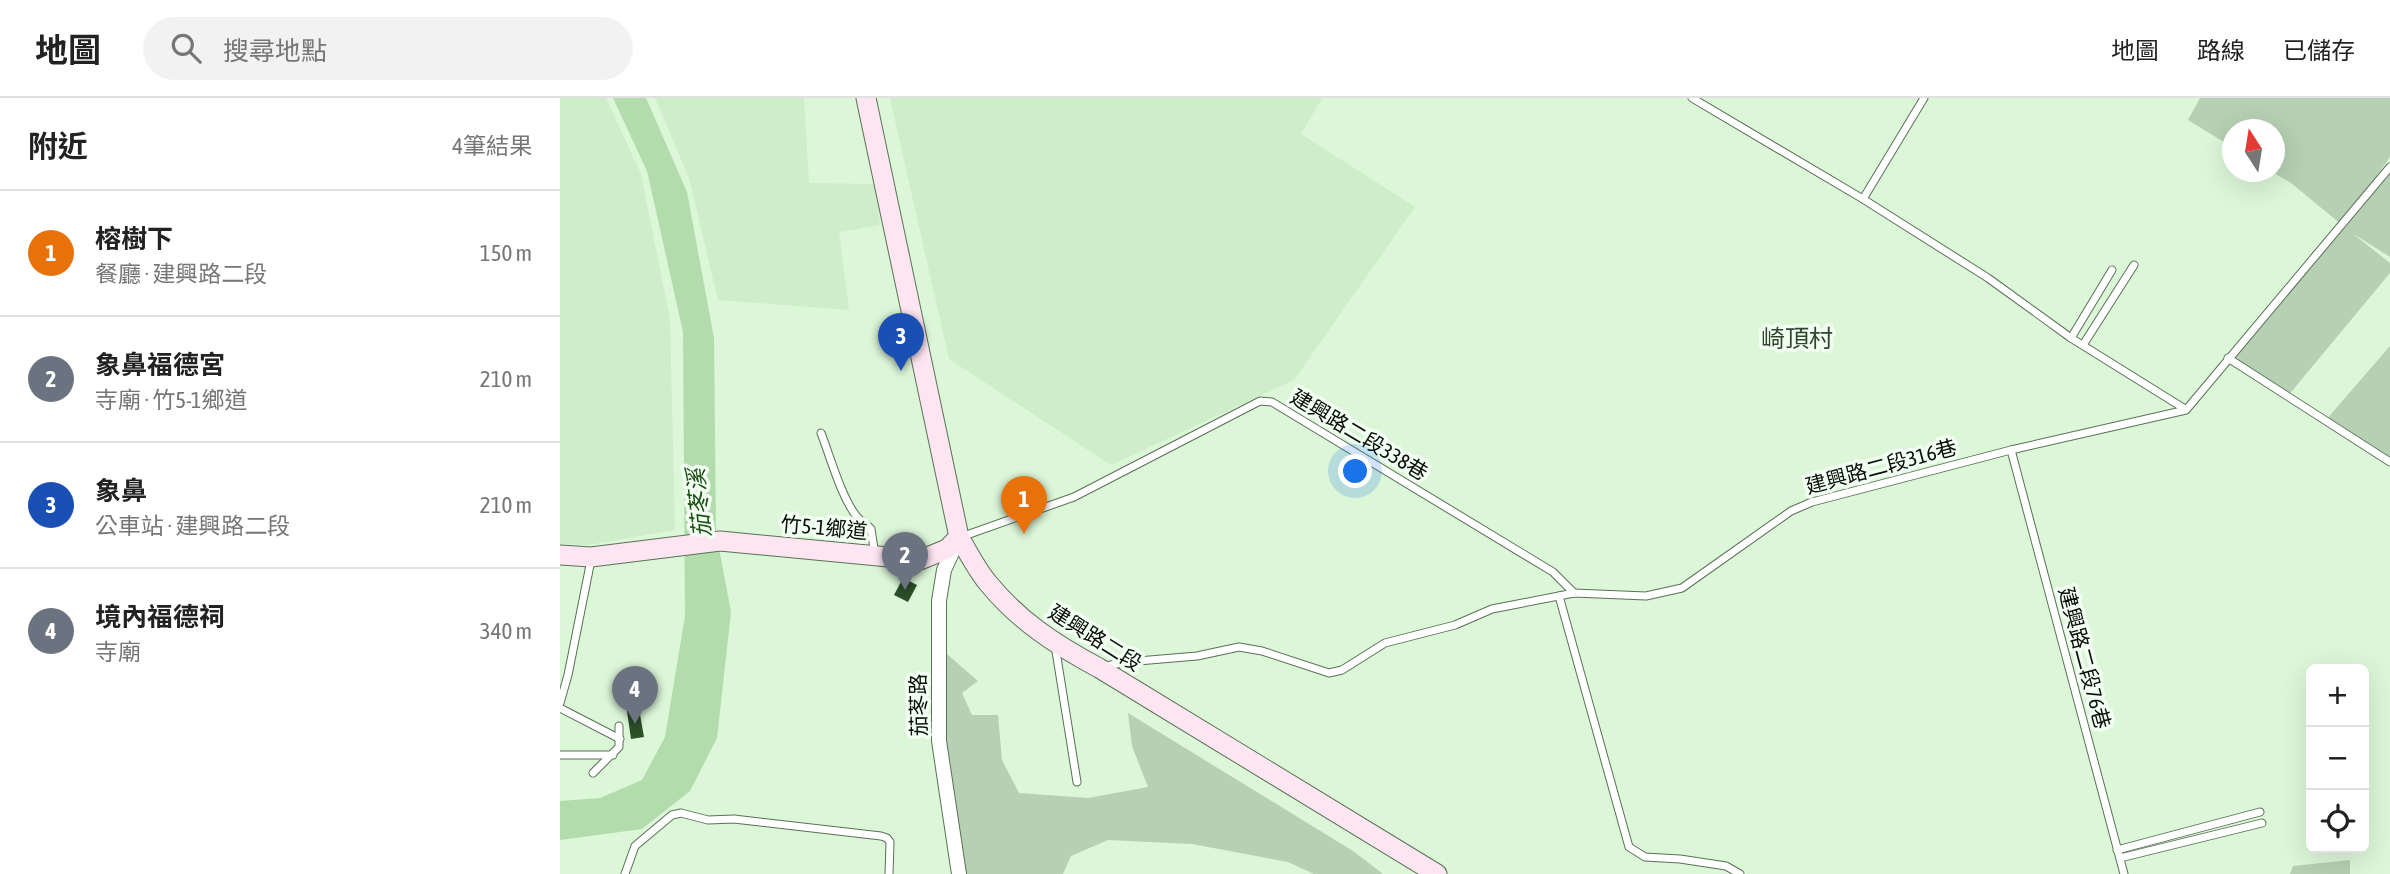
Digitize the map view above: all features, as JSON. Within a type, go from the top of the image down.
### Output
[{"type":"street","name":"建興路二段","points":[[866,98],[959,537],[986,582],[1019,616],[1055,644],[1099,668],[1437,874]]},
{"type":"street","name":"竹5-1鄉道","points":[[591,557],[720,541],[920,560],[947,549],[959,537]]},
{"type":"street","name":"茄苳路","points":[[959,537],[944,569],[939,601],[939,741],[959,874]]},
{"type":"street","points":[[560,555],[591,557]]},
{"type":"lane","points":[[1692,98],[1988,278],[2071,338],[2186,410],[2390,167]]},
{"type":"lane","points":[[1863,200],[1924,98]]},
{"type":"lane","points":[[2083,345],[2134,265]]},
{"type":"lane","points":[[2071,338],[2112,270]]},
{"type":"lane","points":[[2228,358],[2390,462]]},
{"type":"lane","name":"建興路二段338巷","points":[[959,537],[1074,497],[1260,401],[1272,402],[1553,572],[1574,593]]},
{"type":"lane","name":"建興路二段316巷","points":[[1099,668],[1126,662],[1197,656],[1239,648],[1262,651],[1329,673],[1342,670],[1385,643],[1455,625],[1492,609],[1574,593],[1646,596],[1682,588],[1791,511],[1812,502],[2011,450],[2186,410]]},
{"type":"lane","points":[[821,433],[853,510],[871,529],[875,556]]},
{"type":"lane","name":"建興路二段76巷","points":[[2011,450],[2124,874]]},
{"type":"lane","points":[[591,557],[564,675],[560,706],[620,739]]},
{"type":"lane","points":[[1559,596],[1629,847],[1645,858],[1680,859],[1726,866],[1740,874]]},
{"type":"lane","points":[[1055,644],[1077,782]]},
{"type":"lane","points":[[593,773],[620,747],[619,726]]},
{"type":"lane","points":[[560,755],[613,755]]},
{"type":"lane","points":[[2119,854],[2260,812]]},
{"type":"lane","points":[[625,874],[635,846],[672,814],[681,813],[708,820],[734,819],[881,836],[890,842],[889,874]]},
{"type":"lane","points":[[2119,854],[2262,823]]},
{"type":"shaded area","points":[[560,98],[606,98],[641,174],[670,319],[675,530],[588,545],[560,544]]},
{"type":"shaded area","points":[[655,98],[804,98],[809,183],[876,184],[880,225],[839,232],[849,310],[718,300],[689,178]]},
{"type":"shaded area","points":[[890,98],[1322,98],[1301,134],[1415,207],[1294,380],[1111,465],[949,359]]},
{"type":"shaded area","points":[[2200,98],[2390,98],[2390,157],[2349,215],[2390,168],[2390,257],[2352,233],[2390,263],[2390,273],[2287,397],[2228,358],[2342,225],[2285,180],[2285,119],[2222,119],[2222,141],[2188,120]]},
{"type":"shaded area","points":[[2390,346],[2390,465],[2325,421]]},
{"type":"shaded area","points":[[932,641],[978,681],[962,693],[972,715],[998,715],[1002,760],[1019,793],[1088,798],[1148,787],[1132,746],[1128,713],[1353,851],[1383,874],[1314,874],[1288,862],[1192,844],[1108,840],[1071,856],[1063,874],[965,874]]},
{"type":"shaded area","points":[[2350,860],[2350,874],[2290,874],[2293,866]]},
{"type":"water","name":"茄苳溪","points":[[613,98],[646,98],[687,192],[714,338],[716,532],[731,612],[717,738],[690,791],[642,829],[560,840],[560,801],[600,798],[642,780],[665,737],[685,616],[683,332],[647,171]]},
{"type":"building","points":[[903,578],[917,585],[908,602],[894,595]]},
{"type":"building","points":[[639,709],[644,737],[631,739],[627,711]]},
{"type":"place","name":"象鼻","points":[[901,371]]},
{"type":"place","name":"榕樹下","points":[[1024,534]]},
{"type":"place","name":"象鼻福德宮","points":[[905,590]]},
{"type":"place","name":"境內福德祠","points":[[635,724]]},
{"type":"district","name":"崎頂村","points":[[1797,339]]}]
